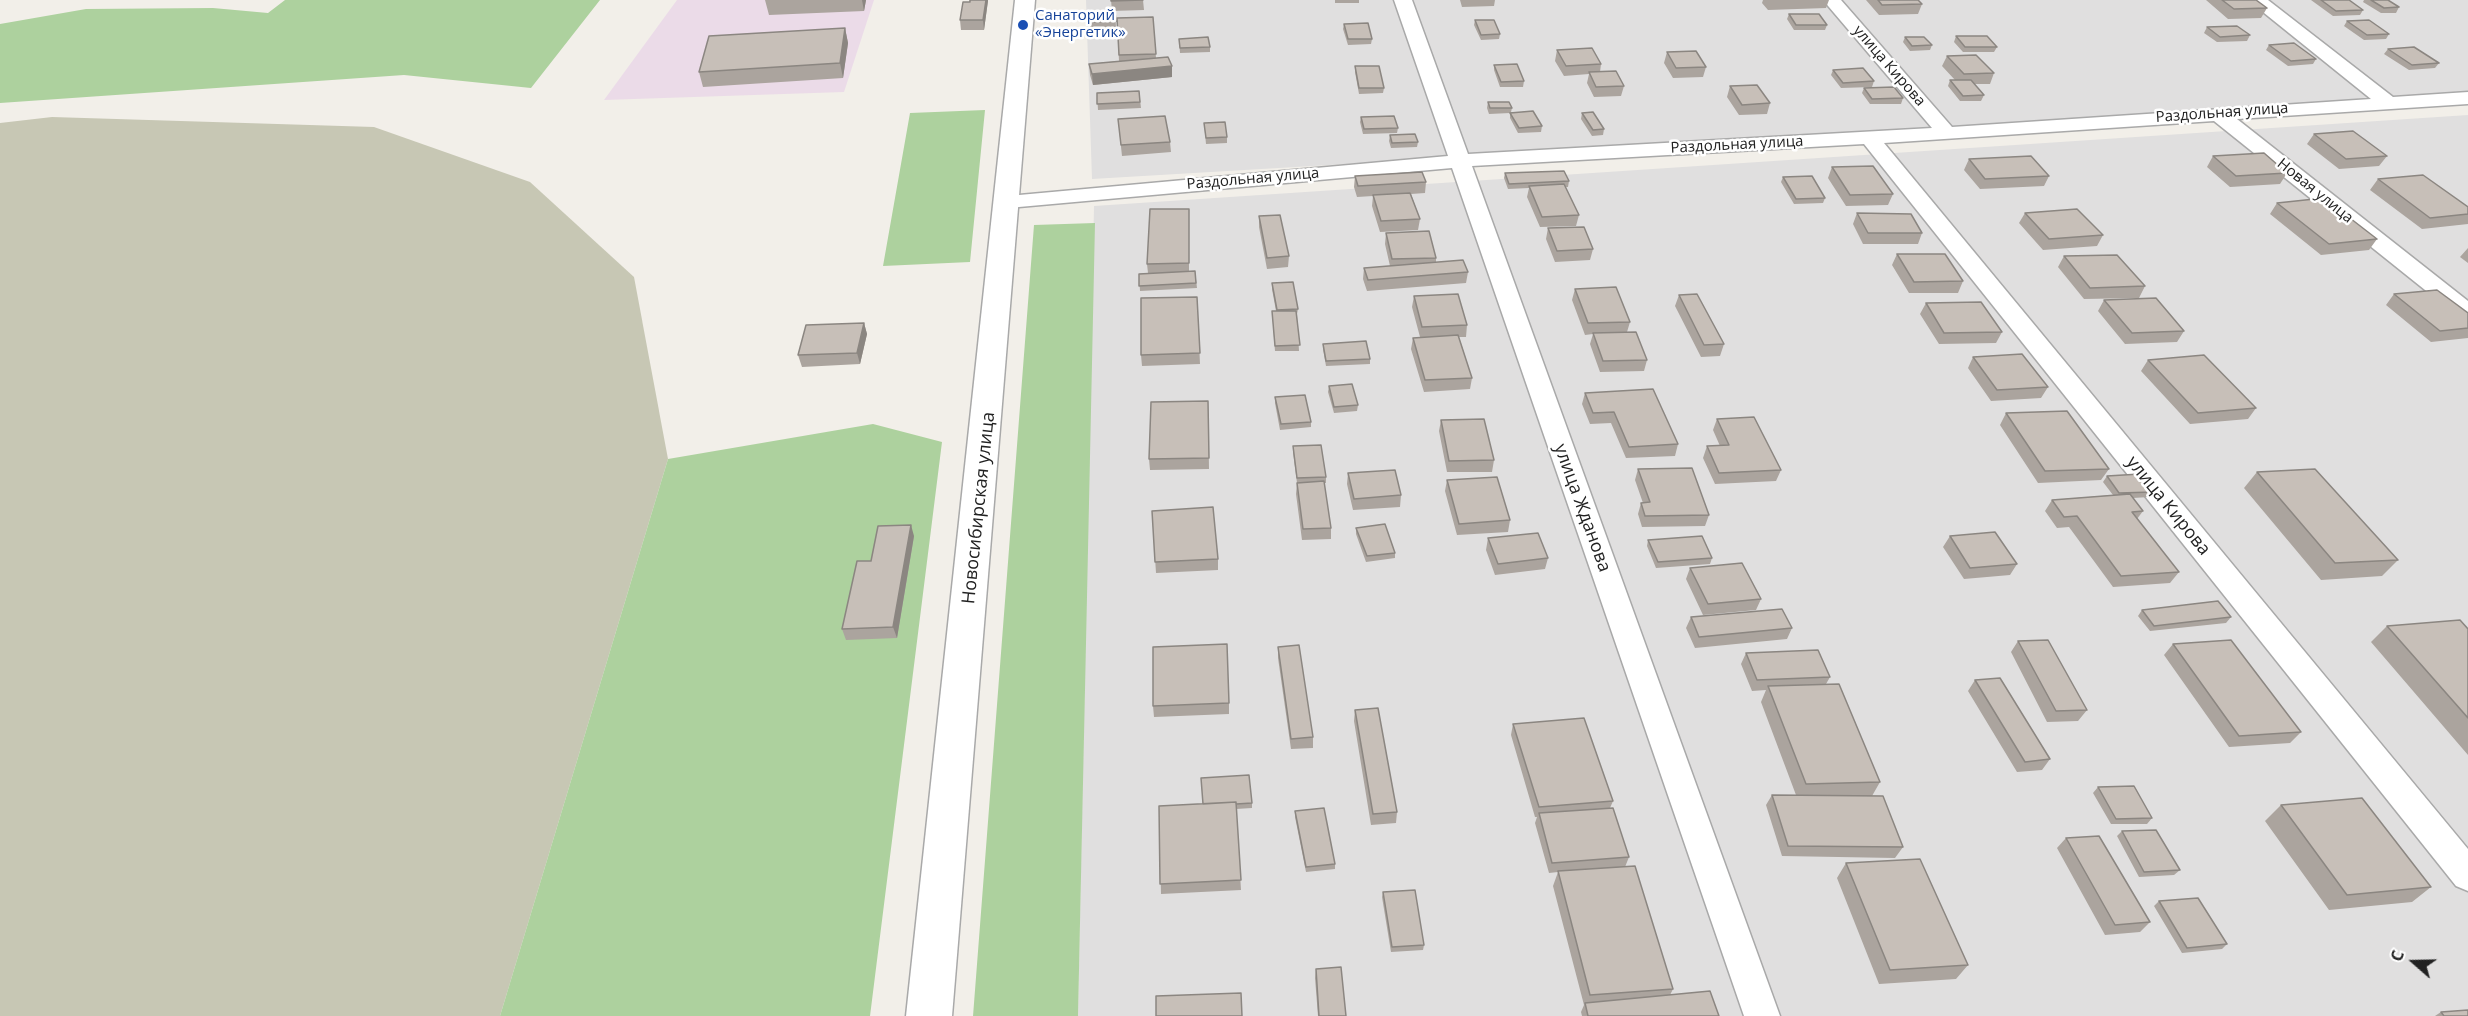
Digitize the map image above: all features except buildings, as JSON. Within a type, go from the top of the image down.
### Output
[{"type":"street","name":"Новосибирская улица","points":[[929,1016],[1008,202],[1025,0]]},
{"type":"street","name":"улица Жданова","points":[[1403,0],[1762,1016]]},
{"type":"street","name":"улица Кирова","points":[[1832,0],[1946,132]]},
{"type":"street","points":[[2257,0],[2387,102]]},
{"type":"street","name":"Раздольная улица","points":[[1008,202],[1459,161],[1869,138],[2468,98]]},
{"type":"street","name":"Новая улица","points":[[2218,114],[2468,313]]},
{"type":"street","name":"улица Кирова","points":[[1869,138],[2468,875]]},
{"type":"shaded area","points":[[677,0],[874,0],[844,92],[604,100]]},
{"type":"shaded area","points":[[1086,0],[2468,0],[2468,98],[1092,179]]},
{"type":"shaded area","points":[[2468,115],[2468,1016],[1078,1016],[1094,206]]},
{"type":"shaded area","points":[[52,117],[374,127],[530,182],[634,277],[668,459],[500,1016],[0,1016],[0,123]]},
{"type":"green space","points":[[285,0],[600,0],[531,88],[404,75],[0,103],[0,24],[86,9],[213,8],[268,13]]},
{"type":"green space","points":[[985,110],[970,262],[883,266],[910,113]]},
{"type":"green space","points":[[1095,223],[1078,1016],[973,1016],[1034,225]]},
{"type":"green space","points":[[873,424],[942,442],[870,1016],[500,1016],[668,459]]},
{"type":"place","name":"Санаторий «Энергетик»","points":[[1023,25]]}]
